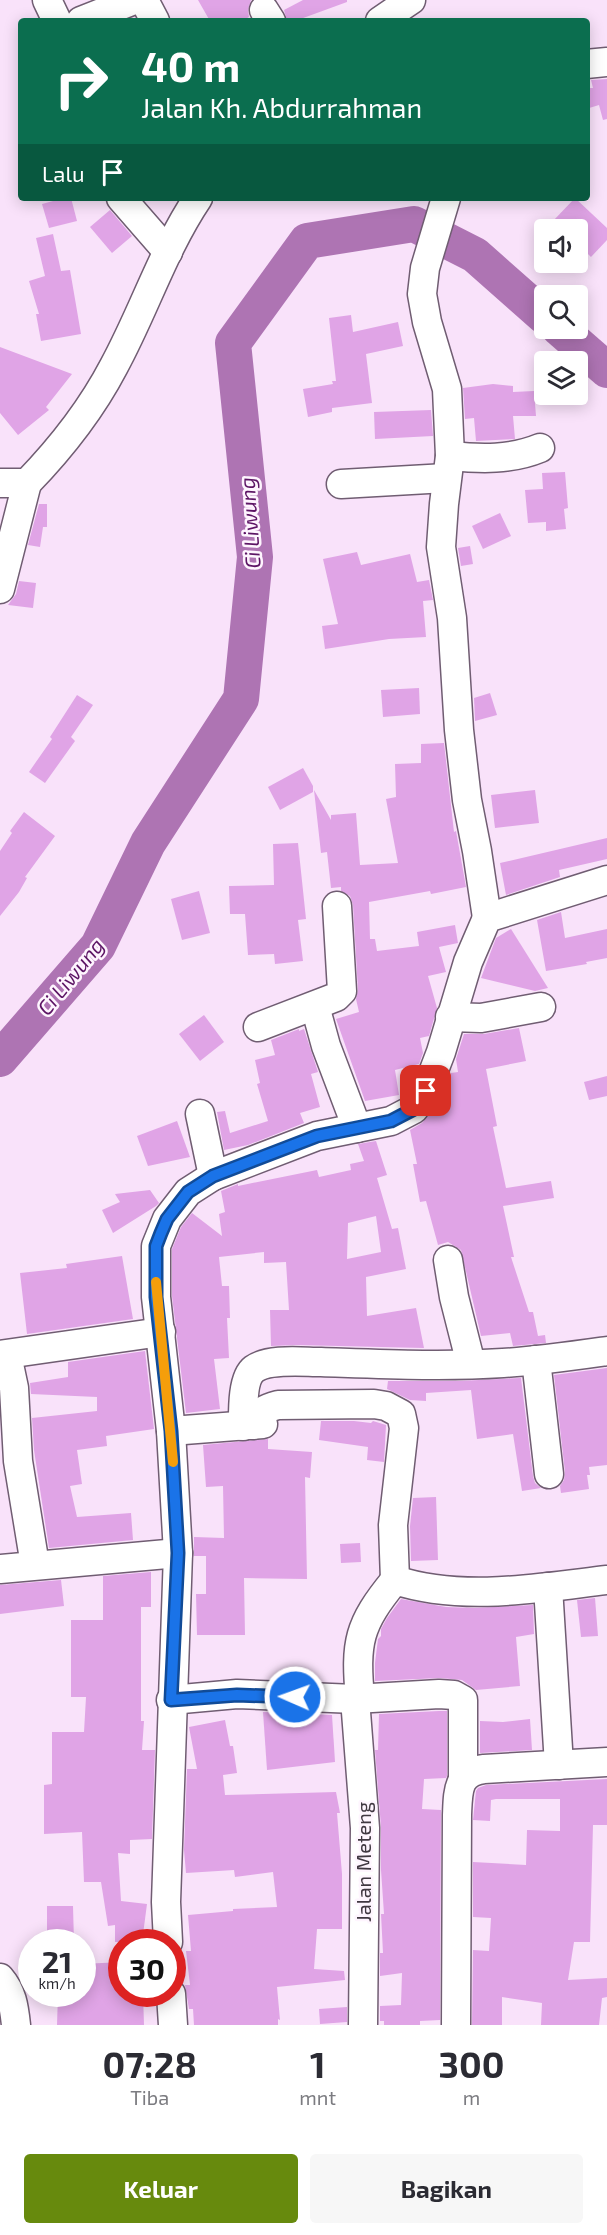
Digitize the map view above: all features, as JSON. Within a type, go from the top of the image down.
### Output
[{"type":"street","points":[[47,0],[56,18]]},
{"type":"street","points":[[89,18],[134,0]]},
{"type":"street","points":[[144,0],[153,18]]},
{"type":"street","points":[[384,18],[409,1]]},
{"type":"street","points":[[590,64],[607,62]]},
{"type":"street","points":[[124,201],[168,252]]},
{"type":"street","points":[[0,589],[13,483],[52,457],[84,416],[114,366],[183,221],[196,201]]},
{"type":"street","points":[[167,1929],[171,1700],[178,1553],[171,1431],[156,1297],[156,1246],[167,1219],[188,1192],[213,1176],[317,1136],[391,1121],[414,1109],[426,1091],[441,1052],[468,962],[487,918],[467,800],[459,730],[452,618],[441,547],[448,467],[447,389],[427,322],[422,294],[425,268],[445,201]]},
{"type":"street","points":[[341,484],[448,467],[475,459],[512,456],[540,448]]},
{"type":"street","points":[[487,918],[607,880]]},
{"type":"street","points":[[258,1027],[336,998],[342,991],[337,906]]},
{"type":"street","points":[[315,1006],[326,1046],[357,1128]]},
{"type":"street","points":[[450,1017],[482,1018],[541,1006]]},
{"type":"street","points":[[200,1114],[213,1176]]},
{"type":"street","points":[[448,1260],[454,1297],[471,1364]]},
{"type":"street","points":[[35,1565],[18,1461],[14,1388],[4,1355],[161,1332]]},
{"type":"street","points":[[255,1425],[243,1399],[248,1377],[255,1368],[261,1365],[293,1362],[471,1364],[607,1352]]},
{"type":"street","points":[[536,1360],[549,1474]]},
{"type":"street","points":[[374,1404],[376,1364]]},
{"type":"street","points":[[255,1425],[260,1412],[278,1405],[374,1404],[394,1409],[401,1414],[404,1420],[393,1525],[395,1580],[413,1586],[474,1592],[607,1580]]},
{"type":"street","points":[[171,1431],[255,1425]]},
{"type":"street","points":[[0,1569],[178,1553]]},
{"type":"street","name":"Jalan Meteng","points":[[363,2025],[365,1828],[358,1699],[359,1639],[366,1620],[395,1580]]},
{"type":"street","points":[[548,1587],[559,1765]]},
{"type":"street","points":[[171,1700],[237,1695],[358,1699],[440,1694],[460,1697],[463,1700],[463,1779],[457,1815],[456,2025]]},
{"type":"street","points":[[463,1779],[473,1770],[607,1762]]},
{"type":"street","points":[[0,1977],[13,1998],[16,2025]]},
{"type":"street","points":[[172,2007],[173,2025]]},
{"type":"building","points":[[198,0],[251,0],[247,18],[208,18]]},
{"type":"building","points":[[303,0],[347,0],[347,2],[303,18],[286,18],[284,10]]},
{"type":"building","points":[[607,79],[607,119],[603,120],[599,105],[590,108],[590,88],[593,88],[591,80]]},
{"type":"building","points":[[53,201],[72,201],[77,221],[49,228],[42,204]]},
{"type":"building","points":[[572,201],[578,201],[607,228],[607,240],[591,257],[588,254],[588,219],[555,219]]},
{"type":"building","points":[[110,210],[132,236],[112,253],[90,227]]},
{"type":"building","points":[[53,234],[61,271],[70,270],[81,334],[41,341],[36,314],[39,314],[29,281],[45,276],[36,238]]},
{"type":"building","points":[[351,315],[353,332],[398,322],[403,346],[366,354],[372,403],[332,408],[332,412],[308,417],[303,389],[333,384],[332,381],[336,381],[329,318]]},
{"type":"building","points":[[0,347],[72,374],[46,407],[49,410],[18,435],[0,413]]},
{"type":"building","points":[[493,384],[513,386],[513,392],[534,391],[536,416],[513,416],[515,439],[476,441],[474,418],[465,419],[463,388]]},
{"type":"building","points":[[431,410],[433,436],[375,439],[374,412]]},
{"type":"building","points":[[565,472],[568,508],[564,509],[566,529],[546,531],[546,522],[528,523],[525,490],[543,489],[542,473]]},
{"type":"building","points":[[39,504],[47,504],[47,527],[43,527],[40,547],[28,545]]},
{"type":"building","points":[[500,513],[511,536],[483,549],[472,526]]},
{"type":"building","points":[[470,546],[473,564],[461,566],[458,548]]},
{"type":"building","points":[[357,552],[361,565],[410,554],[417,582],[429,580],[433,600],[423,601],[426,637],[389,639],[325,649],[322,626],[338,624],[323,559]]},
{"type":"building","points":[[19,581],[36,583],[33,608],[8,605],[16,594]]},
{"type":"building","points":[[419,688],[420,714],[383,717],[381,690]]},
{"type":"building","points":[[490,693],[497,715],[475,721],[474,698]]},
{"type":"building","points":[[77,695],[93,705],[71,737],[75,741],[45,783],[29,772],[52,739],[50,737]]},
{"type":"building","points":[[444,743],[454,832],[456,831],[466,887],[369,902],[370,939],[375,939],[377,951],[419,946],[417,932],[455,925],[458,943],[439,947],[446,972],[428,976],[437,1008],[429,1036],[420,1038],[423,1053],[419,1064],[395,1070],[399,1095],[365,1101],[336,1019],[359,1012],[356,999],[358,990],[353,905],[350,896],[341,891],[341,887],[331,888],[327,852],[321,853],[314,790],[331,820],[331,815],[356,813],[360,865],[398,863],[386,799],[396,797],[395,764],[421,763],[421,744]]},
{"type":"building","points":[[303,768],[313,786],[313,792],[280,810],[268,787]]},
{"type":"building","points":[[535,790],[539,823],[495,828],[491,795]]},
{"type":"building","points":[[24,812],[55,836],[25,877],[27,878],[19,892],[0,916],[0,851],[12,833],[10,831]]},
{"type":"building","points":[[607,838],[607,859],[559,870],[560,877],[506,895],[500,863]]},
{"type":"building","points":[[298,843],[306,919],[298,920],[303,961],[275,964],[274,954],[248,955],[245,914],[230,914],[229,886],[274,885],[273,844]]},
{"type":"building","points":[[199,891],[210,933],[182,940],[171,899]]},
{"type":"building","points":[[561,912],[565,938],[607,929],[607,958],[546,971],[537,920]]},
{"type":"building","points":[[511,929],[548,988],[535,991],[481,978],[496,938]]},
{"type":"building","points":[[204,1015],[224,1042],[200,1061],[179,1034]]},
{"type":"building","points":[[519,1028],[526,1061],[486,1069],[497,1126],[493,1127],[506,1188],[551,1181],[554,1198],[503,1206],[514,1257],[511,1257],[529,1312],[533,1312],[538,1336],[545,1335],[546,1343],[513,1346],[510,1333],[481,1336],[461,1250],[448,1242],[438,1245],[426,1201],[420,1202],[413,1164],[417,1164],[410,1130],[422,1123],[434,1108],[444,1106],[443,1094],[451,1073],[458,1072],[456,1059],[464,1034],[484,1034]]},
{"type":"building","points":[[299,1029],[299,1031],[304,1029],[318,1072],[311,1074],[320,1107],[300,1113],[304,1123],[248,1145],[224,1150],[217,1112],[225,1111],[230,1133],[268,1121],[257,1084],[260,1083],[255,1060],[275,1055],[271,1040]]},
{"type":"building","points":[[607,1076],[607,1096],[589,1100],[584,1082]]},
{"type":"building","points":[[177,1121],[190,1157],[148,1166],[137,1136]]},
{"type":"building","points":[[376,1141],[387,1175],[377,1178],[392,1229],[398,1228],[406,1269],[366,1277],[367,1316],[416,1308],[424,1348],[271,1346],[270,1310],[289,1310],[286,1262],[264,1263],[264,1252],[219,1257],[222,1286],[229,1286],[230,1318],[227,1318],[229,1358],[214,1359],[220,1409],[186,1413],[172,1296],[172,1249],[181,1227],[192,1213],[222,1236],[219,1214],[225,1212],[221,1191],[238,1184],[238,1186],[317,1170],[319,1177],[351,1170],[350,1164],[364,1161],[358,1144]],"holes":[[[376,1216],[381,1252],[347,1259],[348,1223]]]},
{"type":"building","points":[[150,1190],[159,1203],[113,1233],[102,1210],[120,1202],[115,1194]]},
{"type":"building","points":[[122,1256],[133,1319],[27,1334],[20,1273],[67,1268],[66,1264]]},
{"type":"building","points":[[145,1351],[154,1429],[106,1436],[107,1446],[77,1450],[82,1484],[70,1486],[77,1517],[131,1513],[133,1540],[49,1548],[34,1450],[32,1418],[97,1411],[97,1397],[31,1394],[30,1383],[68,1377],[68,1362]]},
{"type":"building","points":[[607,1368],[607,1465],[589,1467],[590,1475],[587,1475],[589,1489],[561,1493],[560,1486],[565,1472],[554,1375]]},
{"type":"building","points":[[521,1378],[533,1476],[535,1483],[541,1488],[522,1491],[513,1434],[477,1439],[471,1390],[426,1393],[426,1401],[410,1400],[387,1389],[388,1381]]},
{"type":"building","points":[[321,1421],[371,1423],[373,1421],[386,1425],[384,1462],[367,1460],[368,1447],[319,1440]]},
{"type":"building","points":[[268,1439],[268,1449],[312,1452],[310,1478],[305,1477],[307,1579],[244,1578],[245,1635],[197,1635],[196,1594],[206,1594],[206,1556],[194,1556],[194,1537],[224,1538],[223,1486],[206,1487],[203,1445]]},
{"type":"building","points":[[436,1497],[438,1560],[411,1561],[410,1526],[413,1498]]},
{"type":"building","points":[[360,1543],[361,1562],[341,1563],[340,1544]]},
{"type":"building","points":[[151,1572],[151,1607],[141,1607],[141,1721],[144,1721],[142,1750],[155,1750],[152,1839],[130,1840],[130,1854],[118,1853],[121,1901],[147,1904],[144,1929],[115,1929],[115,1925],[108,1926],[101,1882],[84,1882],[82,1832],[44,1834],[44,1785],[52,1784],[52,1732],[84,1732],[86,1697],[71,1697],[71,1620],[103,1620],[103,1576]]},
{"type":"building","points":[[61,1580],[64,1606],[0,1614],[0,1585]]},
{"type":"building","points":[[595,1598],[598,1636],[581,1637],[577,1600]]},
{"type":"building","points":[[401,1599],[446,1607],[533,1605],[534,1634],[516,1637],[520,1686],[476,1690],[462,1680],[440,1678],[375,1681],[375,1663],[381,1629]]},
{"type":"building","points":[[447,1711],[447,1776],[446,1778],[424,1779],[422,1809],[441,1810],[440,2020],[420,2021],[420,2025],[384,2025],[384,2021],[380,2021],[380,2006],[401,2005],[402,1973],[380,1976],[380,1953],[383,1953],[381,1914],[384,1914],[375,1750],[378,1750],[379,1714]]},
{"type":"building","points":[[263,1712],[332,1715],[335,1762],[267,1770]]},
{"type":"building","points":[[530,1719],[532,1750],[480,1753],[480,1721],[503,1722]]},
{"type":"building","points":[[225,1720],[230,1746],[233,1746],[237,1773],[223,1775],[225,1795],[336,1792],[340,1813],[337,1813],[342,1874],[342,1929],[317,1929],[314,1969],[344,1971],[345,1980],[277,1987],[280,2020],[278,2019],[278,2025],[194,2025],[193,2009],[189,2009],[186,1991],[186,1985],[190,1985],[186,1951],[191,1951],[188,1915],[233,1911],[233,1909],[277,1907],[273,1872],[235,1877],[234,1870],[186,1873],[184,1850],[187,1769],[197,1769],[189,1727]]},
{"type":"building","points":[[607,1779],[607,1825],[593,1825],[590,1942],[574,1942],[568,1980],[607,1978],[607,1997],[602,1998],[599,2025],[541,2025],[542,2003],[502,1997],[502,2025],[472,2025],[473,1950],[489,1951],[491,1918],[473,1917],[473,1862],[526,1865],[527,1830],[560,1831],[560,1799],[491,1800],[490,1821],[473,1820],[476,1791],[486,1785]]},
{"type":"building","points":[[47,1906],[73,1906],[74,1929],[47,1929]]},
{"type":"building","points":[[96,1963],[108,1963],[108,2007],[143,2007],[144,2025],[57,2025],[58,2007],[96,2007]]},
{"type":"building","points":[[347,2007],[347,2022],[320,2024],[319,2009]]},
{"type":"waterway","name":"Ci Liwung","points":[[0,1059],[98,946],[148,843],[241,699],[255,557],[233,343],[307,241],[414,224],[475,255],[534,307]]},
{"type":"waterway","name":"Ci Liwung","points":[[572,339],[607,370]]},
{"type":"slow traffic","points":[[156,1282],[173,1462]]},
{"type":"route","points":[[295,1697],[237,1695],[171,1700],[178,1553],[171,1431],[156,1297],[156,1246],[167,1219],[188,1192],[213,1176],[317,1136],[391,1121],[414,1109],[426,1091]]}]
